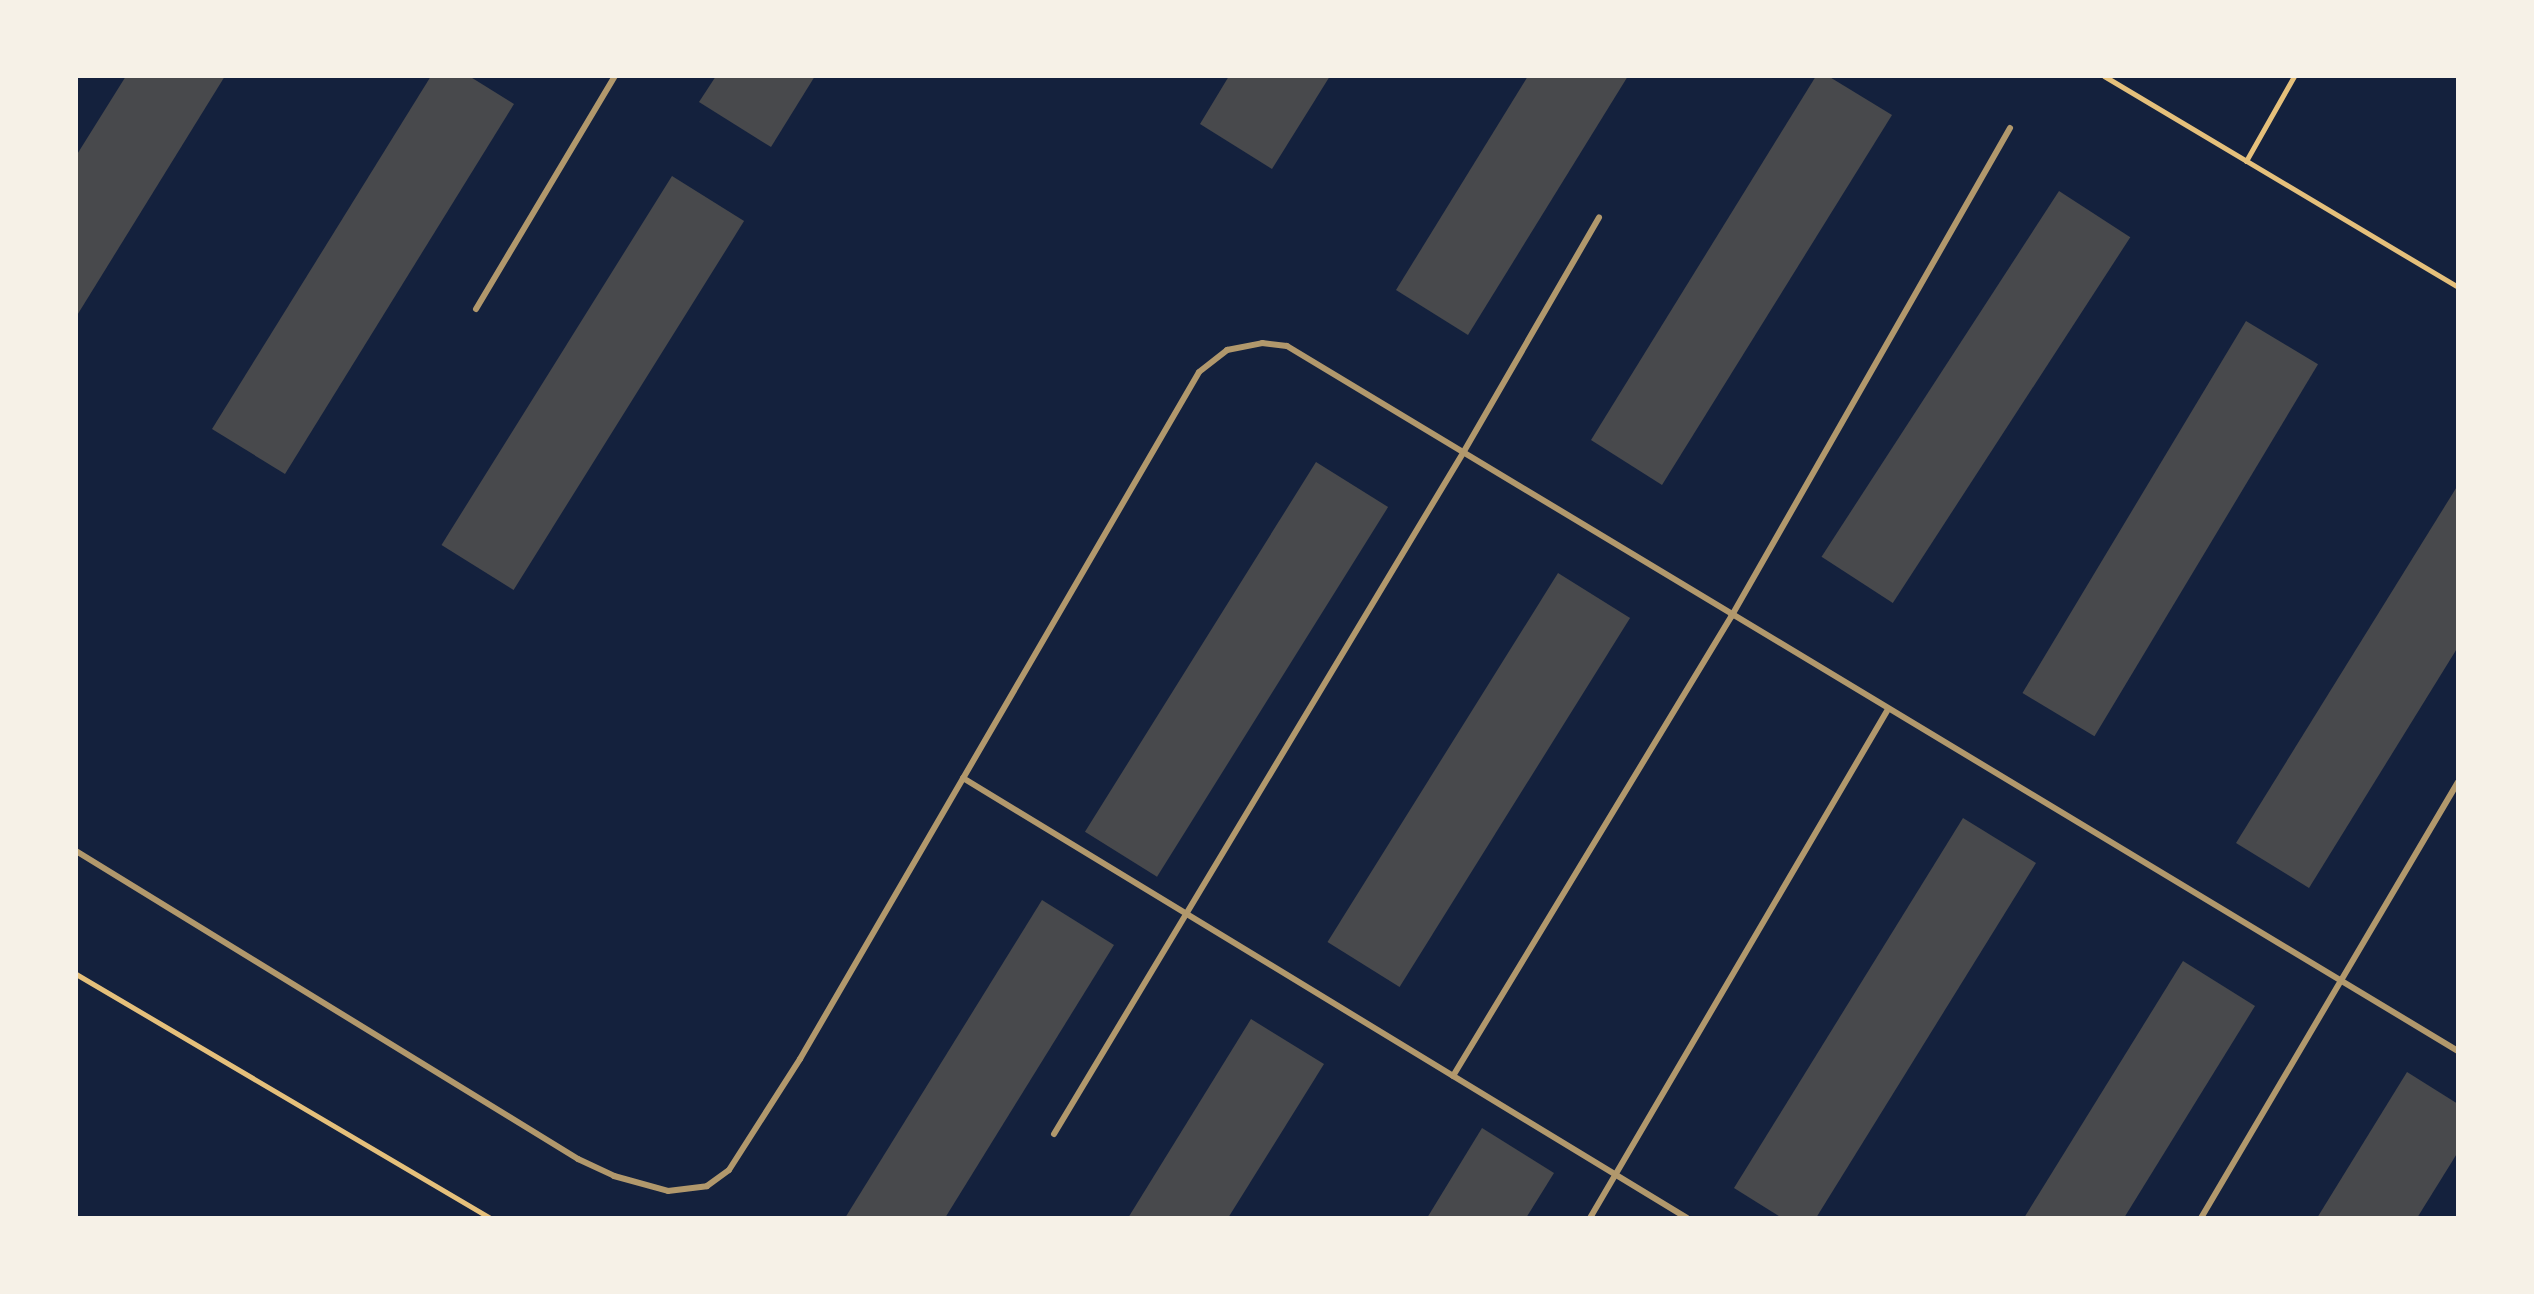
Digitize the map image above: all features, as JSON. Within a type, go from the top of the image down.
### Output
[{"type":"lane","points":[[476,309],[612,77]]},
{"type":"lane","points":[[1453,1076],[1731,617],[2010,128]]},
{"type":"lane","points":[[1054,1134],[1463,453],[1599,217]]},
{"type":"lane","points":[[76,851],[578,1159],[638,1184],[685,1192],[707,1186],[729,1170],[800,1059],[1199,372],[1227,350],[1262,343],[1287,346],[1887,711],[2458,1051]]},
{"type":"lane","points":[[1590,1218],[1887,711]]},
{"type":"lane","points":[[963,778],[1184,917],[1687,1218]]},
{"type":"lane","points":[[2201,1218],[2458,782]]},
{"type":"path","points":[[2104,76],[2458,287]]},
{"type":"path","points":[[2246,161],[2294,76]]},
{"type":"path","points":[[76,974],[491,1218]]},
{"type":"building","points":[[126,76],[225,76],[76,317],[76,156]]},
{"type":"building","points":[[431,76],[469,76],[514,104],[285,474],[212,429]]},
{"type":"building","points":[[716,76],[815,76],[771,147],[699,102]]},
{"type":"building","points":[[1229,76],[1330,76],[1272,169],[1200,124]]},
{"type":"building","points":[[1528,76],[1628,76],[1468,335],[1396,290]]},
{"type":"building","points":[[1816,76],[1828,76],[1892,115],[1662,485],[1591,440]]},
{"type":"building","points":[[672,176],[744,221],[514,590],[441,545]]},
{"type":"building","points":[[2059,191],[2130,237],[1893,603],[1822,557]]},
{"type":"building","points":[[2246,321],[2318,364],[2094,736],[2022,693]]},
{"type":"building","points":[[1316,462],[1388,507],[1157,877],[1085,832]]},
{"type":"building","points":[[2458,485],[2458,647],[2309,888],[2236,843]]},
{"type":"building","points":[[1558,573],[1630,618],[1400,987],[1327,942]]},
{"type":"building","points":[[1963,818],[2036,863],[1816,1218],[1782,1218],[1734,1188]]},
{"type":"building","points":[[1042,900],[1114,945],[945,1218],[845,1218]]},
{"type":"building","points":[[2183,961],[2255,1006],[2124,1218],[2024,1218]]},
{"type":"building","points":[[1251,1019],[1324,1064],[1228,1218],[1128,1218]]},
{"type":"building","points":[[2407,1072],[2458,1104],[2458,1152],[2417,1218],[2317,1218]]},
{"type":"building","points":[[1482,1128],[1554,1173],[1526,1218],[1427,1218]]}]
